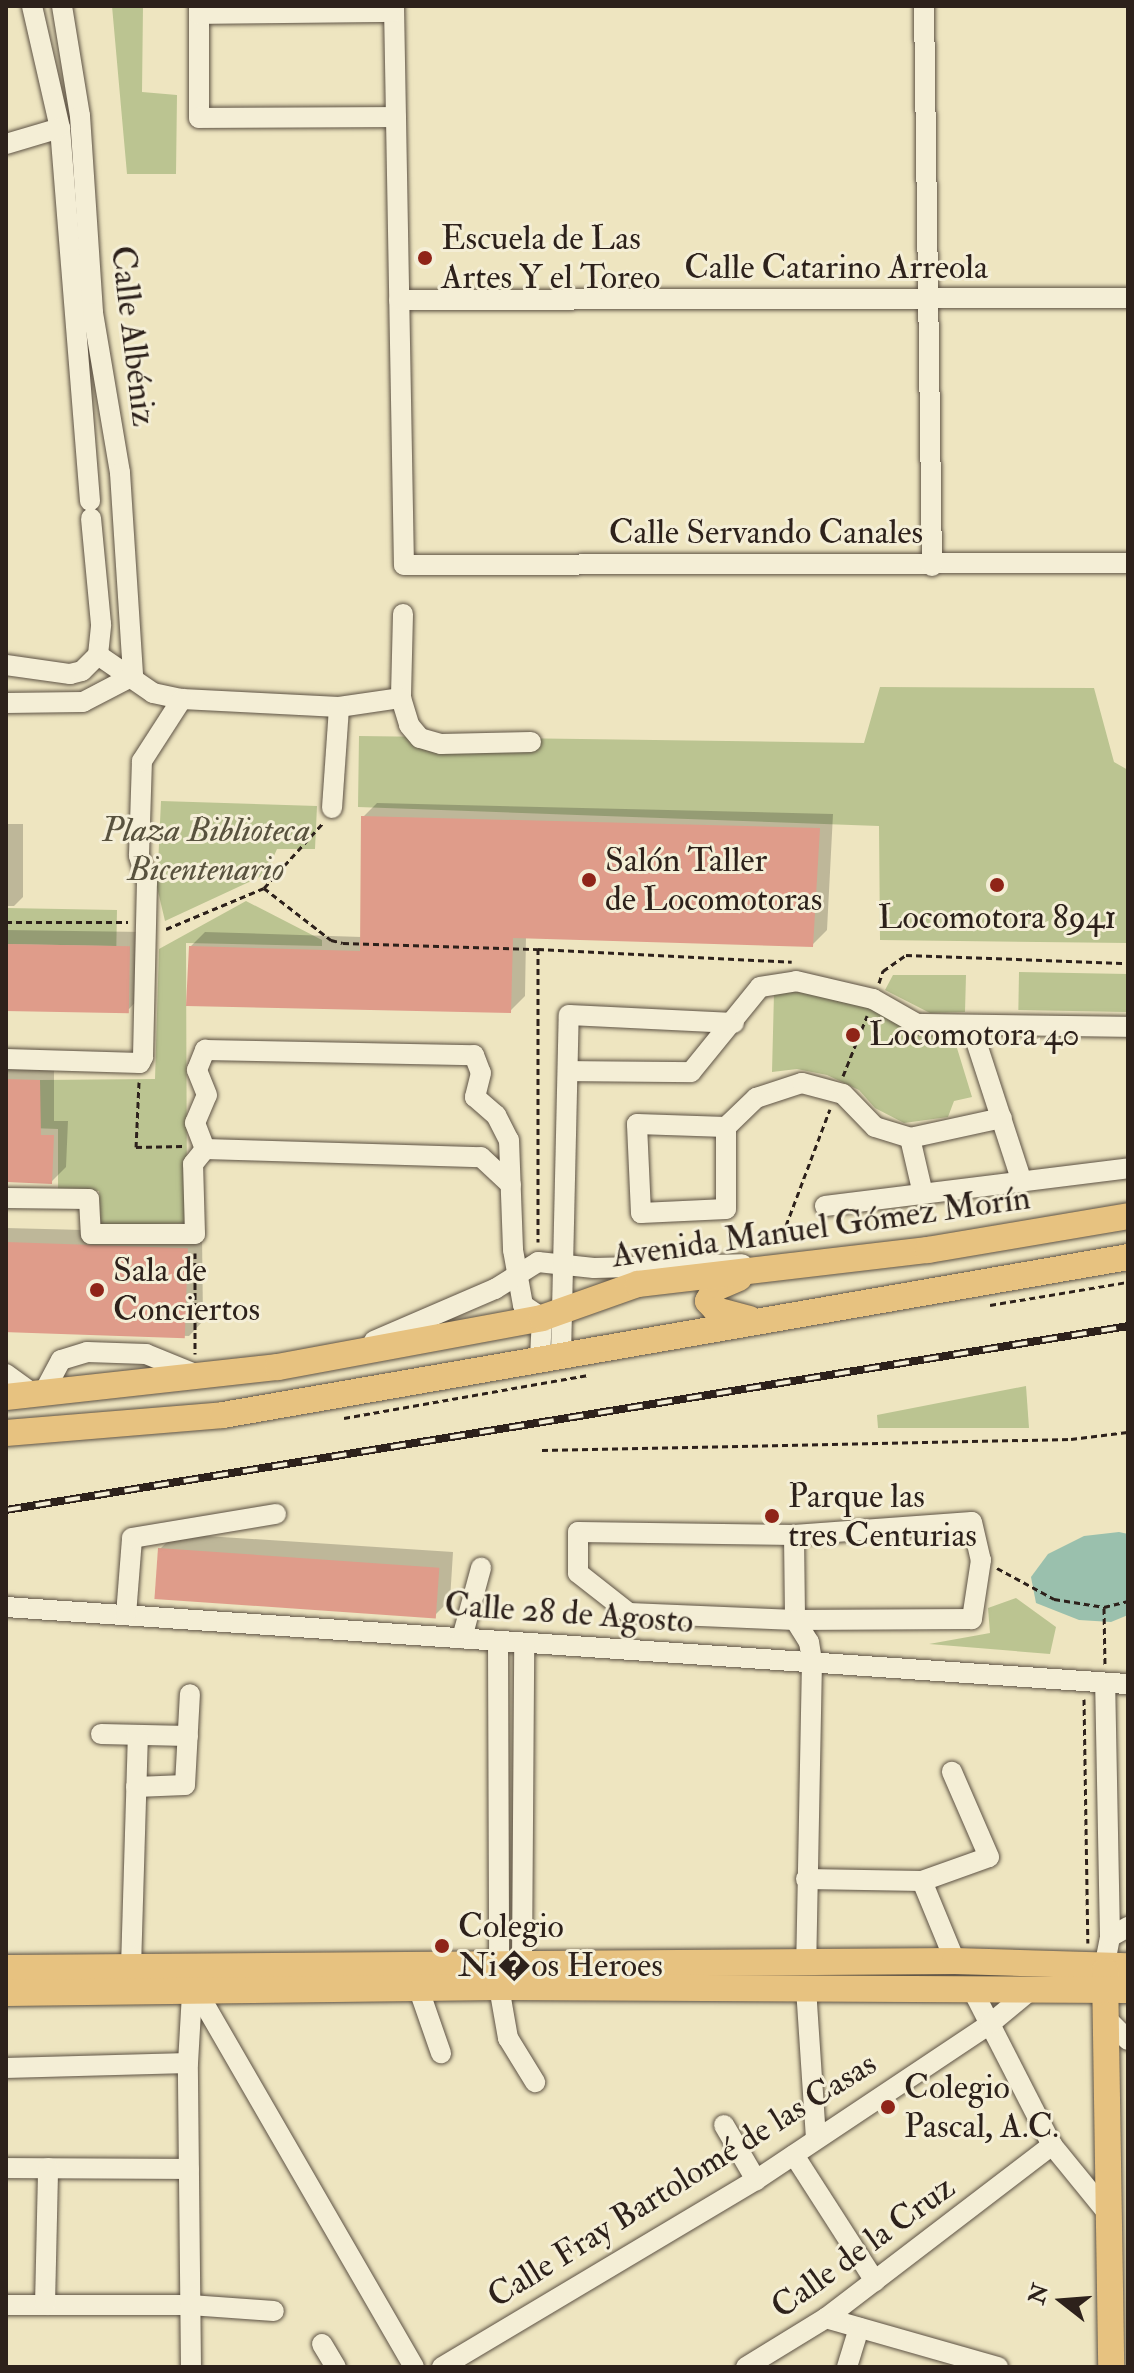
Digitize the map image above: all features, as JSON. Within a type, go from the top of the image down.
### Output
[{"type":"main road","name":"Avenida Manuel Gómez Morín","points":[[17,1391],[278,1367],[552,1314],[638,1284],[928,1250],[1128,1216]]},
{"type":"main road","points":[[6,1433],[223,1415],[1128,1257]]},
{"type":"main road","points":[[764,1322],[716,1310],[710,1294],[735,1279],[777,1268]]},
{"type":"main road","points":[[6,1968],[131,1955],[507,1972],[806,1977],[972,1989],[1032,1989],[1117,1977]]},
{"type":"main road","points":[[806,1977],[955,1961],[1117,1977]]},
{"type":"main road","points":[[6,1993],[419,1990],[507,1972]]},
{"type":"main road","points":[[1111,2367],[1107,2019],[1117,1977]]},
{"type":"street","name":"Calle Albéniz","points":[[30,6],[60,128],[99,611],[98,655]]},
{"type":"street","name":"Calle Albéniz","points":[[62,6],[80,116],[93,313],[120,473],[133,676]]},
{"type":"street","points":[[924,6],[932,301],[932,566]]},
{"type":"street","points":[[396,117],[199,118],[199,10],[394,9],[396,117],[399,300]]},
{"type":"street","points":[[6,144],[60,128]]},
{"type":"street","name":"Calle Catarino Arreola","points":[[399,300],[932,301],[1128,298]]},
{"type":"street","name":"Calle Servando Canales","points":[[399,300],[404,565],[932,566],[1128,563]]},
{"type":"street","points":[[88,475],[120,473]]},
{"type":"street","points":[[99,611],[128,607]]},
{"type":"street","points":[[403,614],[401,698],[409,725],[420,738],[441,744],[531,742]]},
{"type":"street","points":[[6,665],[70,674],[82,671],[98,655],[133,676],[153,693],[182,699],[339,707],[401,698]]},
{"type":"street","points":[[6,703],[83,702],[133,676]]},
{"type":"street","points":[[6,1059],[140,1063],[147,882],[139,855],[142,761],[182,699]]},
{"type":"street","points":[[332,808],[339,707]]},
{"type":"street","points":[[569,1071],[691,1072],[734,1023],[744,1003],[760,987],[796,981],[873,999],[917,1024],[972,1029],[1128,1027]]},
{"type":"street","points":[[551,1357],[552,1314],[562,1261],[569,1015],[734,1023]]},
{"type":"street","points":[[972,1029],[1022,1182]]},
{"type":"street","points":[[6,1198],[89,1199],[91,1234],[195,1234],[199,1156],[195,1123],[207,1095],[197,1070],[205,1050],[474,1055],[481,1073],[475,1097],[496,1115],[509,1140],[523,1305],[552,1314]]},
{"type":"street","points":[[726,1127],[726,1209],[641,1213],[637,1124],[726,1127],[756,1098],[802,1083],[843,1094],[875,1127],[910,1138],[1002,1118]]},
{"type":"street","points":[[910,1138],[923,1194]]},
{"type":"street","points":[[199,1156],[481,1157],[511,1185]]},
{"type":"street","points":[[825,1206],[1128,1168]]},
{"type":"street","points":[[349,1353],[495,1289],[538,1262],[562,1261],[594,1268],[712,1262],[777,1268]]},
{"type":"street","points":[[126,1615],[132,1538],[276,1514]]},
{"type":"street","points":[[972,1522],[981,1560],[972,1619],[795,1620],[629,1613],[578,1573],[578,1532],[794,1535],[972,1522]]},
{"type":"street","points":[[794,1535],[795,1620],[809,1642],[812,1661],[806,1977],[816,2137]]},
{"type":"street","points":[[462,1638],[481,1568]]},
{"type":"street","name":"Calle 28 de Agosto","points":[[6,1607],[812,1661],[1105,1685],[1128,1684]]},
{"type":"street","points":[[498,1641],[508,2038],[535,2082]]},
{"type":"street","points":[[507,1972],[524,1644]]},
{"type":"street","points":[[1105,1685],[1110,1937],[1117,1977]]},
{"type":"street","points":[[136,1787],[185,1785],[190,1694]]},
{"type":"street","points":[[101,1734],[188,1736]]},
{"type":"street","points":[[131,1955],[138,1735]]},
{"type":"street","points":[[806,1879],[922,1881],[989,1857],[952,1772]]},
{"type":"street","points":[[922,1881],[955,1961]]},
{"type":"street","points":[[1110,1937],[1128,1927]]},
{"type":"street","points":[[972,1989],[1052,2145],[1109,2215]]},
{"type":"street","name":"Calle Fray Bartolomé de las Casas","points":[[442,2367],[756,2180],[816,2137],[991,2023],[1032,1989]]},
{"type":"street","points":[[419,1990],[441,2053]]},
{"type":"street","points":[[191,2367],[188,2063],[195,1993]]},
{"type":"street","points":[[195,1993],[414,2367]]},
{"type":"street","points":[[1107,2019],[1128,2040]]},
{"type":"street","points":[[6,2068],[188,2063]]},
{"type":"street","points":[[724,2125],[756,2180]]},
{"type":"street","name":"Calle de la Cruz","points":[[746,2367],[826,2318],[1052,2145]]},
{"type":"street","points":[[794,2155],[875,2281]]},
{"type":"street","points":[[6,2168],[189,2169]]},
{"type":"street","points":[[45,2305],[48,2168]]},
{"type":"street","points":[[6,2305],[190,2305],[274,2311]]},
{"type":"street","points":[[826,2318],[956,2361],[998,2367]]},
{"type":"street","points":[[847,2367],[859,2328]]},
{"type":"street","points":[[322,2344],[336,2367]]},
{"type":"path","points":[[6,922],[145,922],[158,930],[173,928],[264,888],[332,808]]},
{"type":"path","points":[[264,888],[331,940],[343,943],[781,957],[797,967],[796,981]]},
{"type":"path","points":[[538,949],[538,1262]]},
{"type":"path","points":[[840,1086],[883,971],[906,955],[1128,963]]},
{"type":"path","points":[[140,1063],[136,1147],[183,1145],[199,1156]]},
{"type":"path","points":[[777,1268],[779,1241],[834,1100]]},
{"type":"path","points":[[195,1234],[195,1374]]},
{"type":"path","points":[[542,1450],[1071,1439],[1128,1432]]},
{"type":"path","points":[[981,1560],[1054,1599],[1104,1607],[1128,1601]]},
{"type":"path","points":[[1104,1607],[1105,1685]]},
{"type":"green space","points":[[112,6],[143,6],[142,92],[177,95],[176,174],[127,174]]},
{"type":"green space","points":[[880,687],[1094,688],[1114,762],[1128,770],[1128,943],[880,940],[879,826],[358,807],[359,736],[864,743]]},
{"type":"green space","name":"Plaza Biblioteca Bicentenario","points":[[161,801],[317,806],[315,849],[277,849],[266,874],[165,921],[157,887]]},
{"type":"green space","points":[[246,901],[322,940],[322,946],[186,943],[187,1223],[101,1225],[99,1191],[58,1190],[58,1129],[6,1127],[40,1115],[40,1080],[155,1079],[159,949]]},
{"type":"green space","points":[[6,908],[117,910],[116,946],[6,944]]},
{"type":"green space","points":[[1019,972],[1128,974],[1127,1012],[1018,1010]]},
{"type":"green space","points":[[893,975],[966,975],[965,1012],[930,1013],[885,990]]},
{"type":"green space","points":[[804,989],[856,997],[916,1031],[953,1035],[972,1097],[954,1101],[948,1117],[904,1123],[875,1108],[859,1090],[827,1075],[797,1069],[772,1072],[774,993]]},
{"type":"green space","points":[[1026,1386],[1029,1428],[878,1428],[877,1415]]},
{"type":"green space","points":[[1016,1598],[1056,1627],[1050,1654],[929,1644],[990,1633],[988,1608]]},
{"type":"shaded area","points":[[1119,1532],[1128,1534],[1128,1615],[1111,1622],[1079,1620],[1036,1603],[1031,1577],[1048,1554],[1084,1536]]},
{"type":"building","name":"Salón Taller de Locomotoras","points":[[361,816],[820,828],[813,947],[513,938],[511,1013],[186,1006],[189,946],[360,951]]},
{"type":"building","points":[[6,944],[130,946],[129,1013],[6,1011]]},
{"type":"building","points":[[6,1079],[40,1080],[41,1135],[54,1135],[52,1184],[6,1182]]},
{"type":"building","name":"Sala de Conciertos","points":[[6,1242],[188,1248],[185,1338],[6,1332]]},
{"type":"building","points":[[158,1548],[439,1568],[436,1619],[154,1599]]},
{"type":"railway","points":[[6,1510],[1128,1326]]},
{"type":"place","name":"Escuela de Las Artes Y el Toreo","points":[[425,258]]},
{"type":"place","name":"Salón Taller de Locomotoras","points":[[589,880]]},
{"type":"place","name":"Locomotora 8941","points":[[997,885]]},
{"type":"place","name":"Locomotora 40","points":[[853,1035]]},
{"type":"place","name":"Sala de Conciertos","points":[[97,1290]]},
{"type":"place","name":"Parque las tres Centurias","points":[[772,1516]]},
{"type":"place","name":"Colegio Ni�os Heroes","points":[[442,1946]]},
{"type":"place","name":"Colegio Pascal, A.C.","points":[[888,2107]]}]
